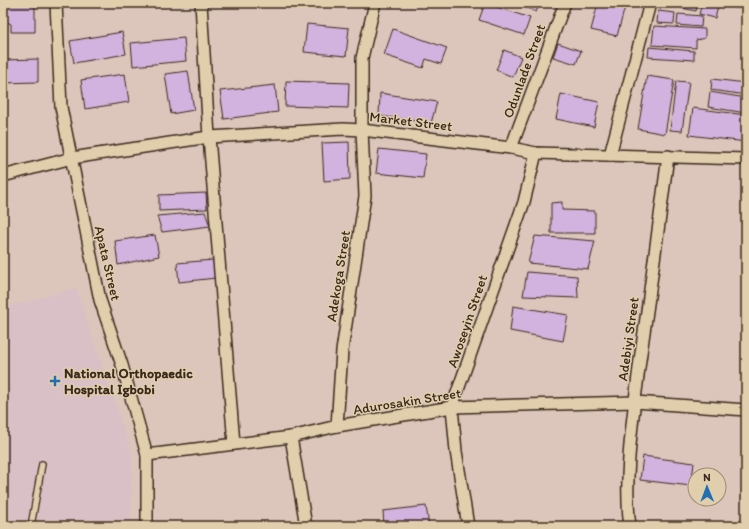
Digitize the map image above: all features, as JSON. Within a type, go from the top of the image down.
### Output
[{"type":"street","name":"Apata Street","points":[[56,3],[61,107],[100,300],[122,365],[147,455],[147,526]]},
{"type":"street","points":[[201,3],[209,137],[234,444]]},
{"type":"street","name":"Adekoga Street","points":[[337,426],[342,351],[365,196],[362,130],[362,58],[374,3]]},
{"type":"street","name":"Odunlade Street","points":[[511,148],[565,3]]},
{"type":"street","points":[[610,155],[650,3]]},
{"type":"street","name":"Market Street","points":[[3,176],[72,158],[209,137],[343,129],[511,148],[536,154],[746,159]]},
{"type":"street","name":"Awoseyin Street","points":[[468,526],[456,451],[452,407],[524,202],[536,154]]},
{"type":"street","name":"Adebiyi Street","points":[[630,526],[628,513],[629,469],[635,402],[668,156]]},
{"type":"street","name":"Adurosakin Street","points":[[147,455],[291,437],[337,426],[452,407],[635,402],[746,410]]},
{"type":"street","points":[[291,437],[306,526]]},
{"type":"lane","points":[[31,526],[42,464]]},
{"type":"shaded area","name":"National Orthopaedic Hospital Igbobi","points":[[76,288],[132,454],[131,526],[3,526],[3,308]]},
{"type":"building","points":[[485,3],[530,18],[524,35],[479,20]]},
{"type":"building","points":[[516,3],[540,3],[536,12]]},
{"type":"building","points":[[598,3],[611,3],[625,7],[617,36],[591,30]]},
{"type":"building","points":[[658,3],[698,3],[696,11]]},
{"type":"building","points":[[702,3],[719,3],[715,18],[699,14]]},
{"type":"building","points":[[730,3],[746,3],[746,9],[729,7]]},
{"type":"building","points":[[3,5],[35,5],[35,32],[11,32],[11,24],[3,20]]},
{"type":"building","points":[[658,11],[675,13],[674,24],[657,23]]},
{"type":"building","points":[[678,14],[702,16],[701,27],[677,25]]},
{"type":"building","points":[[307,24],[349,28],[346,56],[304,52]]},
{"type":"building","points":[[654,26],[705,29],[705,38],[696,40],[696,48],[652,45]]},
{"type":"building","points":[[393,29],[447,48],[441,64],[426,59],[423,68],[384,55]]},
{"type":"building","points":[[122,32],[126,54],[74,63],[70,41]]},
{"type":"building","points":[[184,38],[186,61],[133,66],[131,43]]},
{"type":"building","points":[[558,43],[581,51],[576,64],[553,57]]},
{"type":"building","points":[[649,47],[694,51],[694,60],[648,57]]},
{"type":"building","points":[[504,50],[521,57],[513,77],[496,70]]},
{"type":"building","points":[[38,59],[38,82],[3,83],[3,60]]},
{"type":"building","points":[[188,71],[194,110],[171,114],[165,74]]},
{"type":"building","points":[[125,74],[129,102],[85,109],[81,80]]},
{"type":"building","points":[[647,76],[674,80],[665,134],[638,129]]},
{"type":"building","points":[[712,79],[746,83],[746,95],[711,90]]},
{"type":"building","points":[[286,81],[349,83],[348,108],[285,106]]},
{"type":"building","points":[[676,81],[689,82],[682,131],[670,130]]},
{"type":"building","points":[[275,85],[278,112],[224,119],[220,91]]},
{"type":"building","points":[[710,92],[746,98],[746,113],[708,107]]},
{"type":"building","points":[[380,93],[437,102],[431,123],[379,116]]},
{"type":"building","points":[[561,94],[599,102],[594,127],[556,119]]},
{"type":"building","points":[[693,108],[746,115],[746,142],[689,135]]},
{"type":"building","points":[[349,142],[350,179],[324,181],[322,143]]},
{"type":"building","points":[[379,149],[426,154],[423,178],[376,173]]},
{"type":"building","points":[[206,193],[207,209],[159,211],[159,195]]},
{"type":"building","points":[[562,202],[562,210],[595,211],[595,233],[551,233],[551,203]]},
{"type":"building","points":[[205,212],[210,226],[162,232],[157,216]]},
{"type":"building","points":[[155,235],[159,256],[118,265],[115,241]]},
{"type":"building","points":[[535,236],[595,241],[588,269],[528,263]]},
{"type":"building","points":[[213,260],[216,278],[179,282],[177,263]]},
{"type":"building","points":[[527,272],[577,276],[578,298],[523,296]]},
{"type":"building","points":[[513,306],[568,315],[563,341],[510,331]]},
{"type":"building","points":[[643,456],[694,463],[693,467],[687,467],[687,486],[640,480]]},
{"type":"building","points":[[426,506],[429,526],[384,526],[383,511]]},
{"type":"building","points":[[287,523],[287,526],[266,526]]},
{"type":"place","name":"National Orthopaedic Hospital Igbobi","points":[[55,381]]}]
